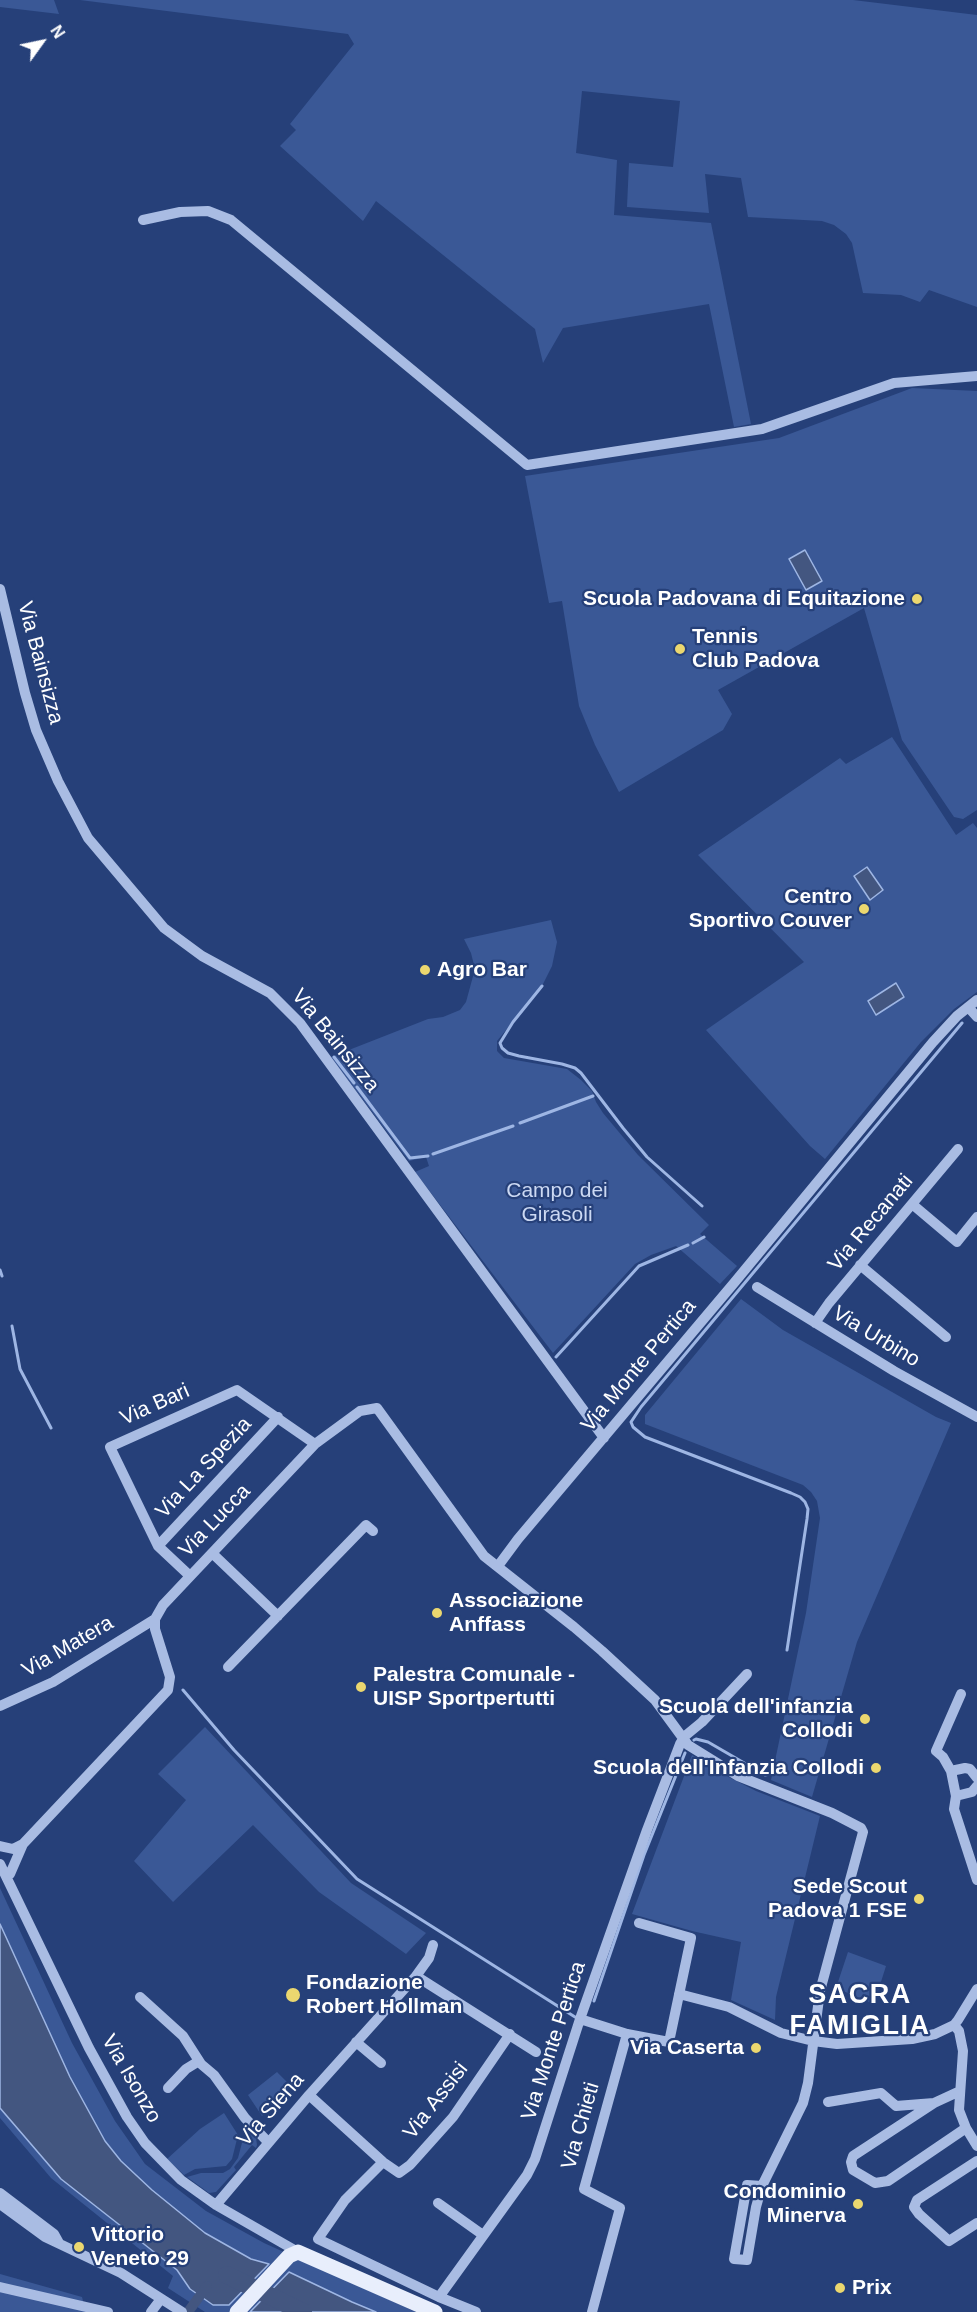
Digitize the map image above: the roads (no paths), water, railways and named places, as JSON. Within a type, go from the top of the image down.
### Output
[{"type":"main road","points":[[237,2312],[292,2255]]},
{"type":"main road","name":"Via Isonzo","points":[[292,2255],[435,2312]]},
{"type":"street","points":[[143,220],[180,212],[208,211],[231,220],[527,465],[762,429],[894,383],[977,376]]},
{"type":"street","name":"Via Bainsizza","points":[[0,589],[36,730],[58,781],[88,838],[164,928],[202,956],[270,993],[300,1023],[604,1438]]},
{"type":"street","points":[[973,1004],[977,1017]]},
{"type":"street","name":"Via Monte Pertica","points":[[498,1566],[518,1539],[933,1042],[973,1004]]},
{"type":"street","name":"Via Recanati","points":[[815,1323],[860,1264],[958,1149]]},
{"type":"street","points":[[912,1204],[966,1250]]},
{"type":"street","points":[[957,1242],[977,1217]]},
{"type":"street","points":[[860,1264],[946,1337]]},
{"type":"street","name":"Via Urbino","points":[[758,1287],[894,1371],[977,1417]]},
{"type":"street","name":"Via Bari","points":[[190,1576],[158,1546],[110,1447],[237,1390],[315,1444]]},
{"type":"street","name":"Via Lucca","points":[[155,1619],[163,1605],[315,1444],[360,1412],[377,1408],[484,1556],[498,1566]]},
{"type":"street","name":"Via La Spezia","points":[[158,1546],[278,1417]]},
{"type":"street","points":[[228,1668],[366,1525],[372,1531]]},
{"type":"street","points":[[212,1553],[278,1616]]},
{"type":"street","points":[[498,1566],[574,1627],[655,1700],[683,1740],[738,1776],[832,1813],[861,1828],[863,1832],[820,1991],[808,2083],[803,2103],[762,2186],[747,2260],[734,2259],[747,2185],[762,2186]]},
{"type":"street","points":[[6,1876],[10,1874],[23,1844],[168,1690],[170,1677],[155,1629],[155,1619]]},
{"type":"street","name":"Via Matera","points":[[0,1706],[53,1682],[155,1619]]},
{"type":"street","name":"Via Monte Pertica","points":[[439,2297],[527,2175],[535,2159],[580,2019],[647,1830],[683,1740],[747,1674]]},
{"type":"street","points":[[961,1694],[936,1751],[943,1757],[951,1771],[956,1796],[954,1809],[977,1880]]},
{"type":"street","points":[[951,1771],[970,1769],[977,1778]]},
{"type":"street","points":[[956,1796],[972,1792],[977,1786]]},
{"type":"street","points":[[0,1846],[13,1849],[23,1844]]},
{"type":"street","name":"Via Isonzo","points":[[0,1864],[89,2048],[127,2117],[145,2143],[181,2180],[292,2255]]},
{"type":"street","points":[[580,2019],[627,2034],[669,2042],[691,1938],[639,1923]]},
{"type":"street","name":"Via Siena","points":[[216,2205],[309,2095],[416,1976],[429,1959],[433,1945]]},
{"type":"street","points":[[416,1976],[536,2052]]},
{"type":"street","points":[[679,1994],[729,2007],[781,2033],[813,2041],[864,2043],[912,2039],[935,2034],[956,2023],[977,1989]]},
{"type":"street","points":[[140,1997],[183,2036],[199,2061],[214,2075],[251,2126],[268,2142]]},
{"type":"street","points":[[956,2023],[963,2051],[959,2110],[977,2146]]},
{"type":"street","name":"Via Assisi","points":[[383,2162],[399,2173],[410,2165],[453,2117],[510,2034]]},
{"type":"street","name":"Via Chieti","points":[[592,2312],[620,2208],[584,2189],[627,2034]]},
{"type":"street","points":[[356,2042],[381,2063]]},
{"type":"street","points":[[168,2088],[186,2069],[199,2061]]},
{"type":"street","points":[[960,2091],[934,2103],[853,2156],[851,2162],[853,2170],[875,2183],[888,2181],[966,2128]]},
{"type":"street","points":[[828,2102],[881,2093],[896,2106],[934,2103]]},
{"type":"street","points":[[309,2095],[383,2162],[345,2200],[318,2239],[439,2297],[476,2312]]},
{"type":"street","points":[[977,2161],[917,2200],[914,2207],[949,2241],[977,2223]]},
{"type":"street","points":[[0,2193],[54,2234],[61,2245]]},
{"type":"street","points":[[438,2202],[483,2235]]},
{"type":"street","points":[[0,2204],[45,2237],[121,2273],[182,2312]]},
{"type":"street","points":[[0,2287],[108,2312]]},
{"type":"street","points":[[151,2312],[164,2301]]},
{"type":"waterway","points":[[542,986],[513,1022],[500,1043],[502,1048],[508,1053],[575,1068],[647,1157],[702,1206]]},
{"type":"waterway","points":[[787,1650],[807,1519],[808,1509],[805,1502],[791,1493],[645,1437],[633,1427],[631,1422],[641,1407],[962,1023]]},
{"type":"waterway","points":[[334,1057],[354,1083]]},
{"type":"waterway","points":[[357,1087],[410,1158],[428,1156]]},
{"type":"waterway","points":[[520,1123],[593,1096]]},
{"type":"waterway","points":[[433,1154],[513,1126]]},
{"type":"waterway","points":[[693,1243],[704,1237]]},
{"type":"waterway","points":[[556,1357],[639,1266],[688,1245]]},
{"type":"waterway","points":[[0,1270],[2,1276]]},
{"type":"waterway","points":[[12,1326],[20,1369],[51,1428]]},
{"type":"waterway","points":[[183,1690],[234,1750],[357,1879],[575,2017]]},
{"type":"waterway","points":[[694,1740],[708,1742],[765,1775],[770,1774]]},
{"type":"waterway","points":[[594,2001],[644,1855],[685,1753]]},
{"type":"waterway","points":[[227,2275],[303,2312]]},
{"type":"waterway","points":[[188,2312],[207,2286]]},
{"type":"place","name":"Scuola Padovana di Equitazione","points":[[917,599]]},
{"type":"place","name":"Tennis Club Padova","points":[[680,649]]},
{"type":"place","name":"Centro Sportivo Couver","points":[[864,909]]},
{"type":"place","name":"Agro Bar","points":[[425,970]]},
{"type":"place","name":"Associazione Anffass","points":[[437,1613]]},
{"type":"place","name":"Palestra Comunale - UISP Sportpertutti","points":[[361,1687]]},
{"type":"place","name":"Scuola dell'infanzia Collodi","points":[[865,1719]]},
{"type":"place","name":"Scuola dell'Infanzia Collodi","points":[[876,1768]]},
{"type":"place","name":"Sede Scout Padova 1 FSE","points":[[919,1899]]},
{"type":"place","name":"Fondazione Robert Hollman","points":[[293,1995]]},
{"type":"place","name":"Via Caserta","points":[[756,2048]]},
{"type":"place","name":"Condominio Minerva","points":[[858,2204]]},
{"type":"place","name":"Vittorio Veneto 29","points":[[79,2247]]},
{"type":"place","name":"Prix","points":[[840,2288]]},
{"type":"district","name":"SACRA FAMIGLIA","points":[[860,2012]]},
{"type":"park label","name":"Campo dei Girasoli","points":[[557,1203]]}]
